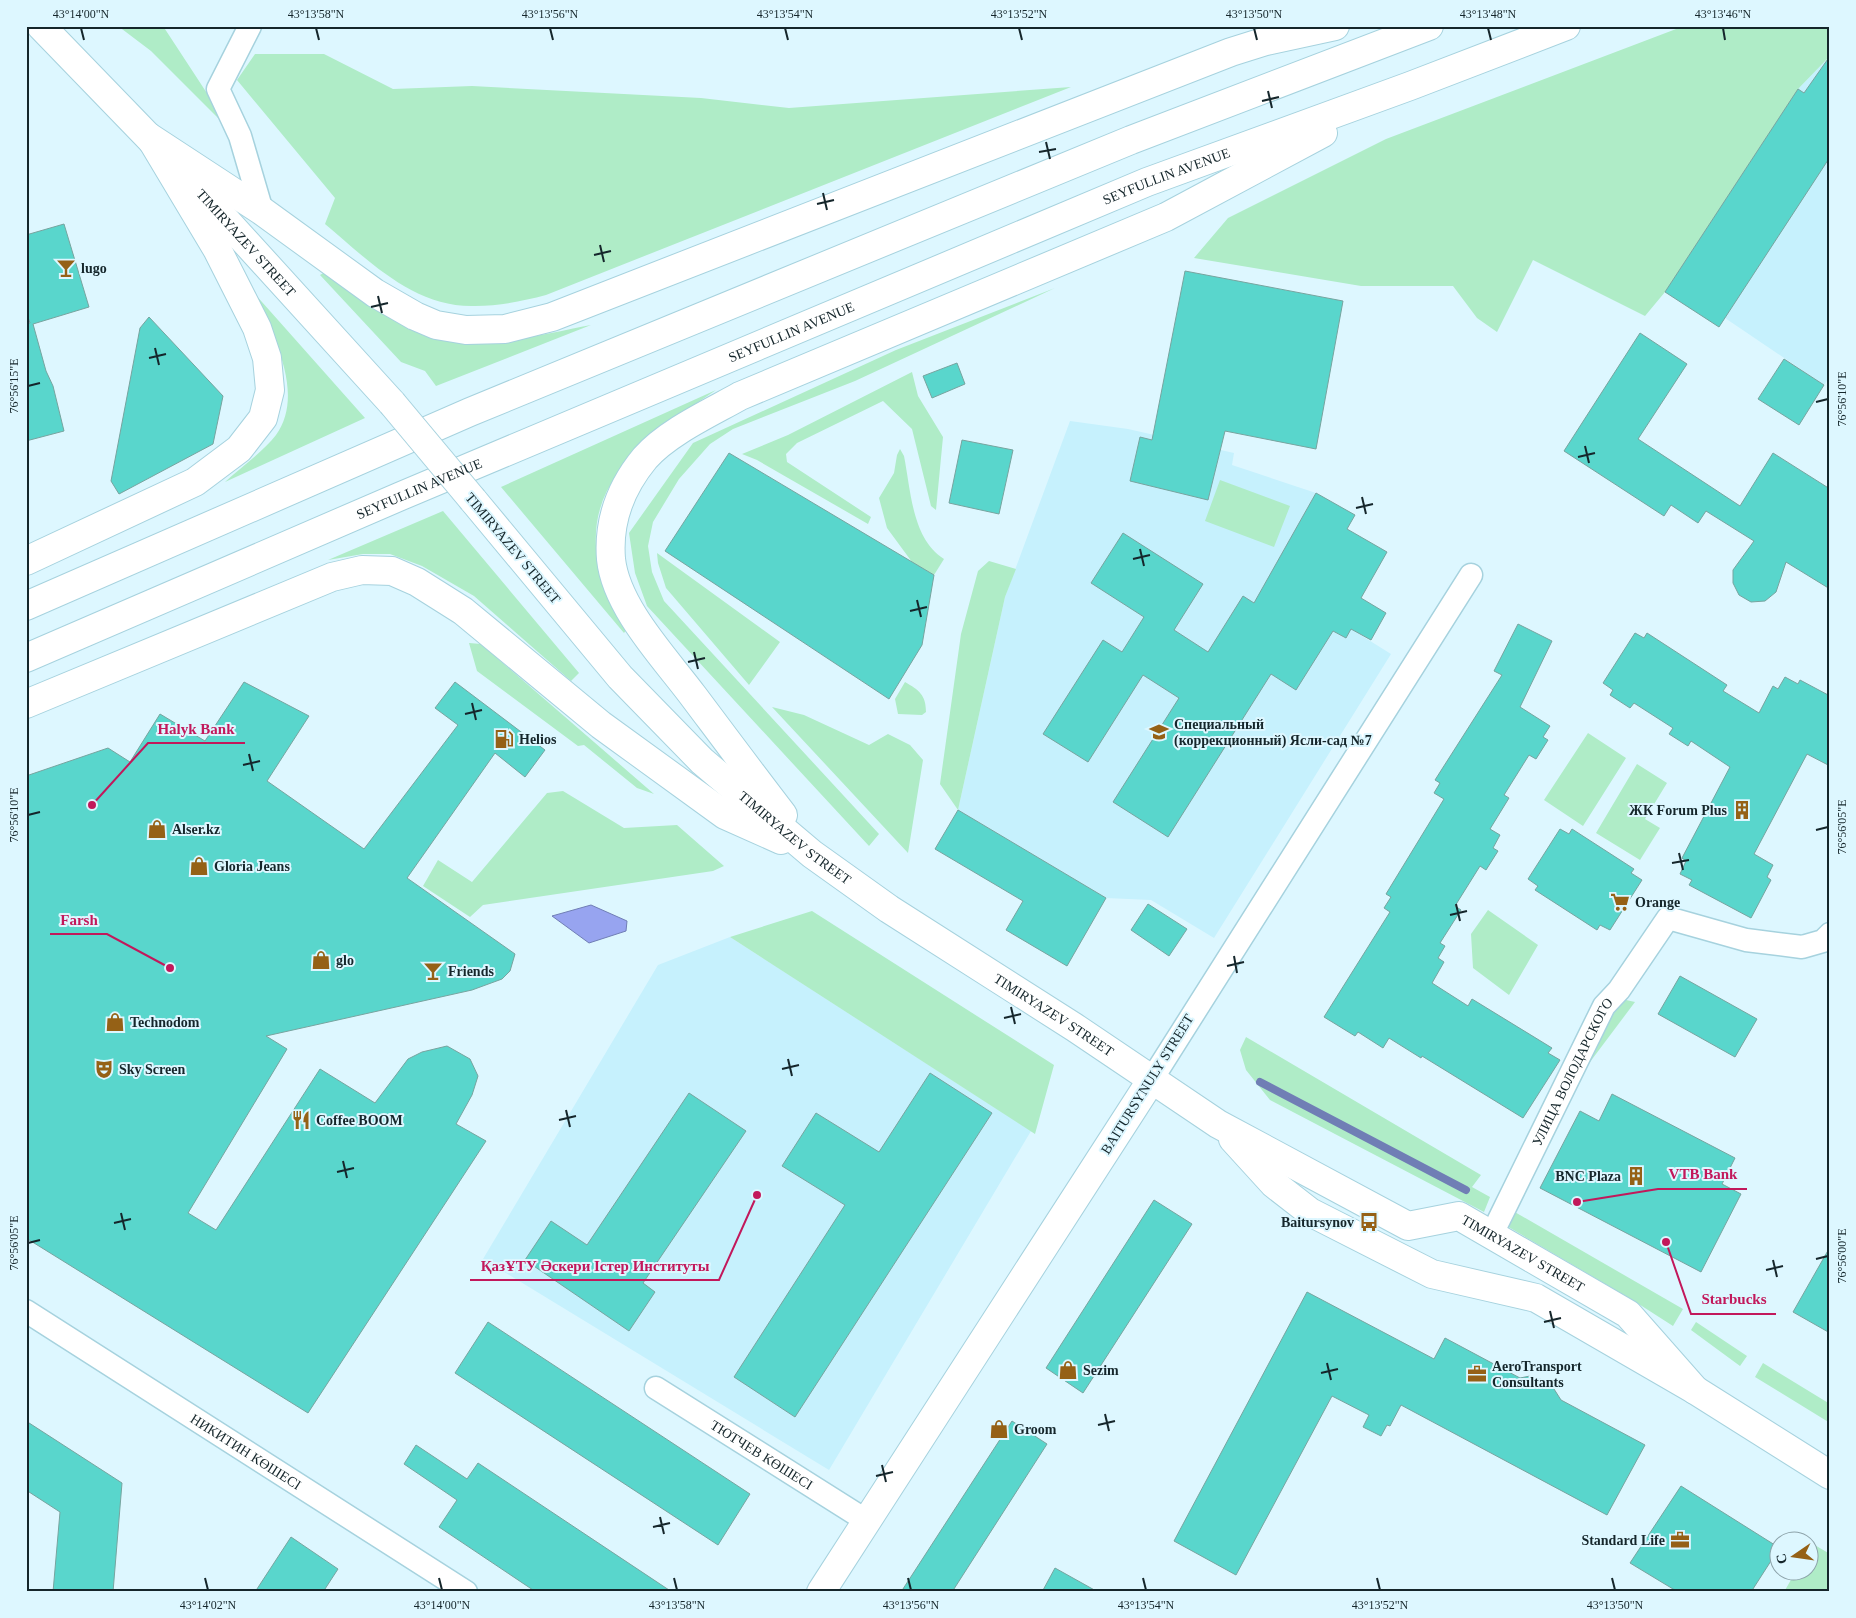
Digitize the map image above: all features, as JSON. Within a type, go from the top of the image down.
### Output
[{"type":"main road","name":"TIMIRYAZEV STREET","points":[[41,26],[149,137],[392,403],[620,678],[702,761],[812,854],[889,909],[1152,1079],[1218,1124],[1408,1226],[1459,1216],[1628,1314],[1695,1390]]},
{"type":"main road","points":[[149,137],[262,211],[375,293],[414,316],[436,325],[466,330],[505,330],[552,317],[1230,52],[1266,41],[1334,26]]},
{"type":"main road","points":[[26,606],[470,412],[1131,140],[1429,26]]},
{"type":"main road","name":"SEYFULLIN AVENUE","points":[[26,658],[427,485],[1138,186],[1410,86],[1566,26]]},
{"type":"main road","points":[[812,854],[638,622],[617,584],[611,560],[612,526],[623,490],[646,457],[679,431],[740,396],[1166,217],[1410,86]]},
{"type":"main road","points":[[26,561],[195,482],[239,449],[263,418],[270,390],[267,358],[257,328],[217,249],[149,137]]},
{"type":"main road","points":[[26,704],[332,577],[362,570],[392,571],[417,582],[463,611],[601,725],[725,815],[812,854]]},
{"type":"main road","name":"BAITURSYNULY STREET","points":[[821,1592],[1152,1079]]},
{"type":"main road","name":"TIMIRYAZEV STREET","points":[[1218,1124],[1274,1184],[1310,1212],[1432,1274],[1536,1298],[1695,1390],[1830,1475]]},
{"type":"street","points":[[250,26],[218,89],[240,136],[262,211]]},
{"type":"street","name":"BAITURSYNULY STREET","points":[[1152,1079],[1471,575]]},
{"type":"street","name":"УЛИЦА ВОЛОДАРСКОГО","points":[[1492,1234],[1604,1006],[1619,990],[1668,918],[1746,940],[1802,947],[1823,941],[1830,934]]},
{"type":"street","name":"НИКИТИН КӨШЕСІ","points":[[26,1311],[466,1592]]},
{"type":"street","name":"ТЮТЧЕВ КӨШЕСІ","points":[[656,1388],[866,1521]]},
{"type":"shaded area","points":[[1830,56],[1830,376],[1824,385],[1725,318],[1719,327],[1665,292],[1798,89]]},
{"type":"shaded area","name":"Специальный (коррекционный) Ясли-сад №7","points":[[1070,421],[1128,429],[1234,453],[1232,465],[1316,493],[1323,626],[1345,638],[1351,629],[1391,654],[1214,938],[1151,900],[1106,898],[958,810],[1005,597]]},
{"type":"shaded area","points":[[730,937],[1031,1131],[829,1470],[483,1259],[658,965]]},
{"type":"green space","points":[[118,26],[163,26],[233,133],[151,51]]},
{"type":"green space","points":[[1684,26],[1830,26],[1830,56],[1798,89],[1665,292],[1645,316],[1533,260],[1497,332],[1477,318],[1453,286],[1361,286],[1194,258],[1228,218],[1386,139]]},
{"type":"green space","points":[[255,54],[324,54],[393,89],[472,86],[701,98],[789,108],[1071,87],[546,295],[511,303],[475,306],[453,305],[432,299],[412,290],[375,266],[325,224],[335,198],[237,80]]},
{"type":"green space","points":[[330,269],[408,326],[432,338],[450,342],[470,343],[512,340],[591,325],[436,386],[425,371],[401,362],[320,275]]},
{"type":"green space","points":[[1055,288],[855,381],[733,429],[710,444],[679,479],[653,522],[648,546],[652,572],[664,601],[879,834],[869,846],[647,606],[635,573],[629,533],[693,443],[896,350]]},
{"type":"green space","points":[[254,293],[365,418],[225,482],[276,435],[284,418],[288,401],[283,363],[277,344]]},
{"type":"green space","points":[[912,372],[918,396],[943,437],[936,510],[931,506],[912,429],[883,401],[797,443],[786,454],[787,462],[871,517],[868,524],[757,460],[742,454],[788,435]]},
{"type":"green space","points":[[716,390],[665,426],[642,446],[622,468],[607,492],[598,519],[596,549],[606,589],[630,625],[624,633],[501,487]]},
{"type":"green space","points":[[900,449],[904,456],[911,499],[919,527],[933,550],[944,559],[934,575],[912,562],[887,528],[879,498],[894,473]]},
{"type":"green space","points":[[1220,480],[1290,506],[1274,547],[1205,521]]},
{"type":"green space","points":[[443,511],[579,673],[571,681],[474,596],[422,566],[390,554],[363,554],[328,560]]},
{"type":"green space","points":[[657,553],[780,642],[749,685],[666,588],[658,563]]},
{"type":"green space","points":[[989,561],[1016,569],[1005,597],[958,810],[940,784],[961,634],[978,571]]},
{"type":"green space","points":[[469,643],[481,644],[654,794],[637,788],[584,745],[578,746],[477,671]]},
{"type":"green space","points":[[905,682],[923,697],[926,712],[922,715],[898,714],[895,699]]},
{"type":"green space","points":[[772,707],[804,715],[869,745],[888,734],[910,745],[923,760],[908,853]]},
{"type":"green space","points":[[1588,733],[1626,758],[1583,826],[1544,800]]},
{"type":"green space","points":[[1637,764],[1667,783],[1645,819],[1660,828],[1640,860],[1596,833]]},
{"type":"green space","points":[[563,791],[624,828],[677,825],[724,866],[713,871],[483,905],[470,917],[423,886],[438,860],[472,882],[547,793]]},
{"type":"green space","points":[[1488,910],[1538,945],[1509,995],[1473,968],[1471,934]]},
{"type":"green space","points":[[812,911],[1054,1065],[1035,1134],[730,937]]},
{"type":"green space","points":[[1617,998],[1635,1002],[1590,1062],[1586,1053]]},
{"type":"green space","points":[[1246,1037],[1481,1175],[1472,1187],[1490,1197],[1484,1212],[1270,1100],[1246,1070],[1240,1050]]},
{"type":"green space","points":[[1513,1211],[1683,1309],[1673,1326],[1505,1225]]},
{"type":"green space","points":[[1696,1322],[1747,1356],[1740,1366],[1691,1330]]},
{"type":"green space","points":[[1763,1363],[1830,1404],[1830,1423],[1755,1377]]},
{"type":"green space","points":[[1818,1547],[1830,1554],[1830,1592],[1784,1592],[1791,1580],[1818,1580]]},
{"type":"water","points":[[591,905],[627,921],[626,931],[589,943],[552,916]]},
{"type":"building","points":[[1830,56],[1830,157],[1719,327],[1665,292],[1798,89],[1804,93]]},
{"type":"building","points":[[64,224],[89,307],[33,324],[46,371],[53,386],[64,431],[26,441],[26,323],[30,323],[26,311],[26,235]]},
{"type":"building","points":[[1185,271],[1343,301],[1316,449],[1225,431],[1208,500],[1130,481],[1140,437],[1152,440]]},
{"type":"building","points":[[149,317],[223,396],[213,444],[119,494],[111,481],[140,328]]},
{"type":"building","points":[[1640,333],[1687,364],[1638,439],[1740,506],[1773,453],[1830,489],[1830,589],[1786,562],[1776,592],[1765,601],[1751,602],[1739,595],[1733,583],[1733,570],[1754,541],[1706,511],[1698,523],[1671,505],[1664,516],[1564,451]]},
{"type":"building","points":[[1784,359],[1824,385],[1799,425],[1758,399]]},
{"type":"building","points":[[957,363],[965,384],[932,398],[923,376]]},
{"type":"building","points":[[962,440],[1013,450],[999,514],[949,503]]},
{"type":"building","points":[[729,453],[934,575],[922,645],[889,699],[665,551]]},
{"type":"building","points":[[1316,493],[1355,515],[1347,529],[1387,552],[1361,598],[1386,613],[1371,640],[1351,629],[1346,638],[1333,631],[1296,690],[1271,674],[1168,837],[1113,802],[1179,698],[1143,675],[1088,762],[1043,734],[1103,640],[1122,652],[1144,617],[1091,583],[1123,533],[1203,584],[1174,630],[1208,652],[1243,596],[1254,603]]},
{"type":"building","points":[[1518,624],[1552,641],[1520,707],[1550,726],[1543,737],[1548,740],[1536,759],[1529,755],[1504,795],[1509,798],[1490,829],[1500,835],[1493,848],[1498,851],[1486,870],[1480,866],[1455,906],[1461,910],[1440,943],[1445,946],[1438,958],[1444,962],[1432,983],[1468,1006],[1472,999],[1552,1048],[1548,1053],[1560,1060],[1523,1118],[1389,1038],[1383,1048],[1358,1032],[1355,1036],[1324,1017],[1390,912],[1384,908],[1391,897],[1386,894],[1444,799],[1434,793],[1440,783],[1435,780],[1502,675],[1494,671]]},
{"type":"building","name":"ЖК Forum Plus","points":[[1635,633],[1644,638],[1647,633],[1727,685],[1723,691],[1759,713],[1773,686],[1778,689],[1785,677],[1798,684],[1800,680],[1830,696],[1830,766],[1807,754],[1754,854],[1773,865],[1767,877],[1771,880],[1751,918],[1689,885],[1692,880],[1680,874],[1686,861],[1682,858],[1730,767],[1691,741],[1688,746],[1669,734],[1673,728],[1634,703],[1630,708],[1610,695],[1613,690],[1603,683]]},
{"type":"building","points":[[244,682],[309,716],[267,781],[364,849],[458,725],[435,708],[455,682],[545,750],[525,777],[495,753],[407,878],[515,954],[510,971],[502,979],[472,990],[266,1036],[287,1049],[188,1213],[216,1230],[320,1069],[375,1103],[408,1059],[422,1052],[447,1046],[470,1059],[478,1076],[472,1095],[456,1124],[486,1141],[308,1413],[26,1238],[26,776],[108,748],[130,762],[160,714],[205,741]]},
{"type":"building","points":[[958,810],[1106,898],[1067,966],[1006,930],[1023,901],[935,849]]},
{"type":"building","points":[[1560,829],[1569,834],[1572,829],[1634,869],[1631,873],[1642,880],[1610,930],[1600,925],[1597,930],[1535,890],[1538,886],[1528,879]]},
{"type":"building","points":[[1148,904],[1187,929],[1169,956],[1131,930]]},
{"type":"building","points":[[1680,976],[1757,1019],[1735,1057],[1658,1014]]},
{"type":"building","points":[[930,1073],[992,1113],[795,1417],[734,1377],[845,1205],[782,1166],[816,1113],[879,1152]]},
{"type":"building","points":[[689,1093],[746,1131],[643,1283],[655,1292],[629,1331],[525,1260],[551,1221],[587,1245]]},
{"type":"building","name":"BNC Plaza","points":[[1612,1094],[1735,1158],[1722,1184],[1741,1194],[1701,1272],[1540,1188],[1580,1111],[1599,1121]]},
{"type":"building","points":[[1154,1200],[1192,1224],[1083,1393],[1046,1368]]},
{"type":"building","points":[[1830,1247],[1830,1333],[1793,1312]]},
{"type":"building","points":[[1307,1292],[1434,1359],[1445,1338],[1520,1378],[1530,1376],[1543,1380],[1554,1389],[1561,1400],[1645,1445],[1607,1515],[1401,1405],[1390,1426],[1387,1425],[1381,1436],[1363,1427],[1369,1415],[1332,1396],[1236,1575],[1174,1541]]},
{"type":"building","points":[[488,1322],[750,1494],[718,1545],[455,1373]]},
{"type":"building","points":[[26,1421],[122,1483],[113,1592],[53,1592],[60,1512],[26,1490]]},
{"type":"building","points":[[1012,1421],[1047,1444],[952,1592],[901,1592]]},
{"type":"building","points":[[416,1445],[467,1479],[478,1463],[672,1592],[536,1592],[439,1527],[457,1500],[404,1464]]},
{"type":"building","points":[[1681,1486],[1768,1541],[1768,1566],[1751,1592],[1678,1592],[1630,1563]]},
{"type":"building","points":[[291,1537],[338,1569],[323,1592],[255,1592]]},
{"type":"building","points":[[1055,1568],[1098,1592],[1042,1592]]},
{"type":"waterway","points":[[1260,1082],[1466,1190]]},
{"type":"place","name":"lugo","points":[[66,268]]},
{"type":"place","name":"Специальный (коррекционный) Ясли-сад №7","points":[[1159,732]]},
{"type":"place","name":"Helios","points":[[504,739]]},
{"type":"place","name":"Halyk Bank","points":[[92,805]]},
{"type":"place","name":"ЖК Forum Plus","points":[[1742,810]]},
{"type":"place","name":"Alser.kz","points":[[157,829]]},
{"type":"place","name":"Gloria Jeans","points":[[199,866]]},
{"type":"place","name":"Orange","points":[[1620,902]]},
{"type":"place","name":"glo","points":[[321,960]]},
{"type":"place","name":"Farsh","points":[[170,968]]},
{"type":"place","name":"Friends","points":[[433,971]]},
{"type":"place","name":"Technodom","points":[[115,1022]]},
{"type":"place","name":"Sky Screen","points":[[104,1069]]},
{"type":"place","name":"Coffee BOOM","points":[[301,1120]]},
{"type":"place","name":"BNC Plaza","points":[[1636,1176]]},
{"type":"place","name":"ҚазҰТУ Әскери Істер Институты","points":[[757,1195]]},
{"type":"place","name":"VTB Bank","points":[[1577,1202]]},
{"type":"place","name":"Baitursynov","points":[[1369,1222]]},
{"type":"place","name":"Starbucks","points":[[1666,1242]]},
{"type":"place","name":"Sezim","points":[[1068,1370]]},
{"type":"place","name":"AeroTransport Consultants","points":[[1477,1374]]},
{"type":"place","name":"Groom","points":[[999,1429]]},
{"type":"place","name":"Standard Life","points":[[1680,1540]]}]
